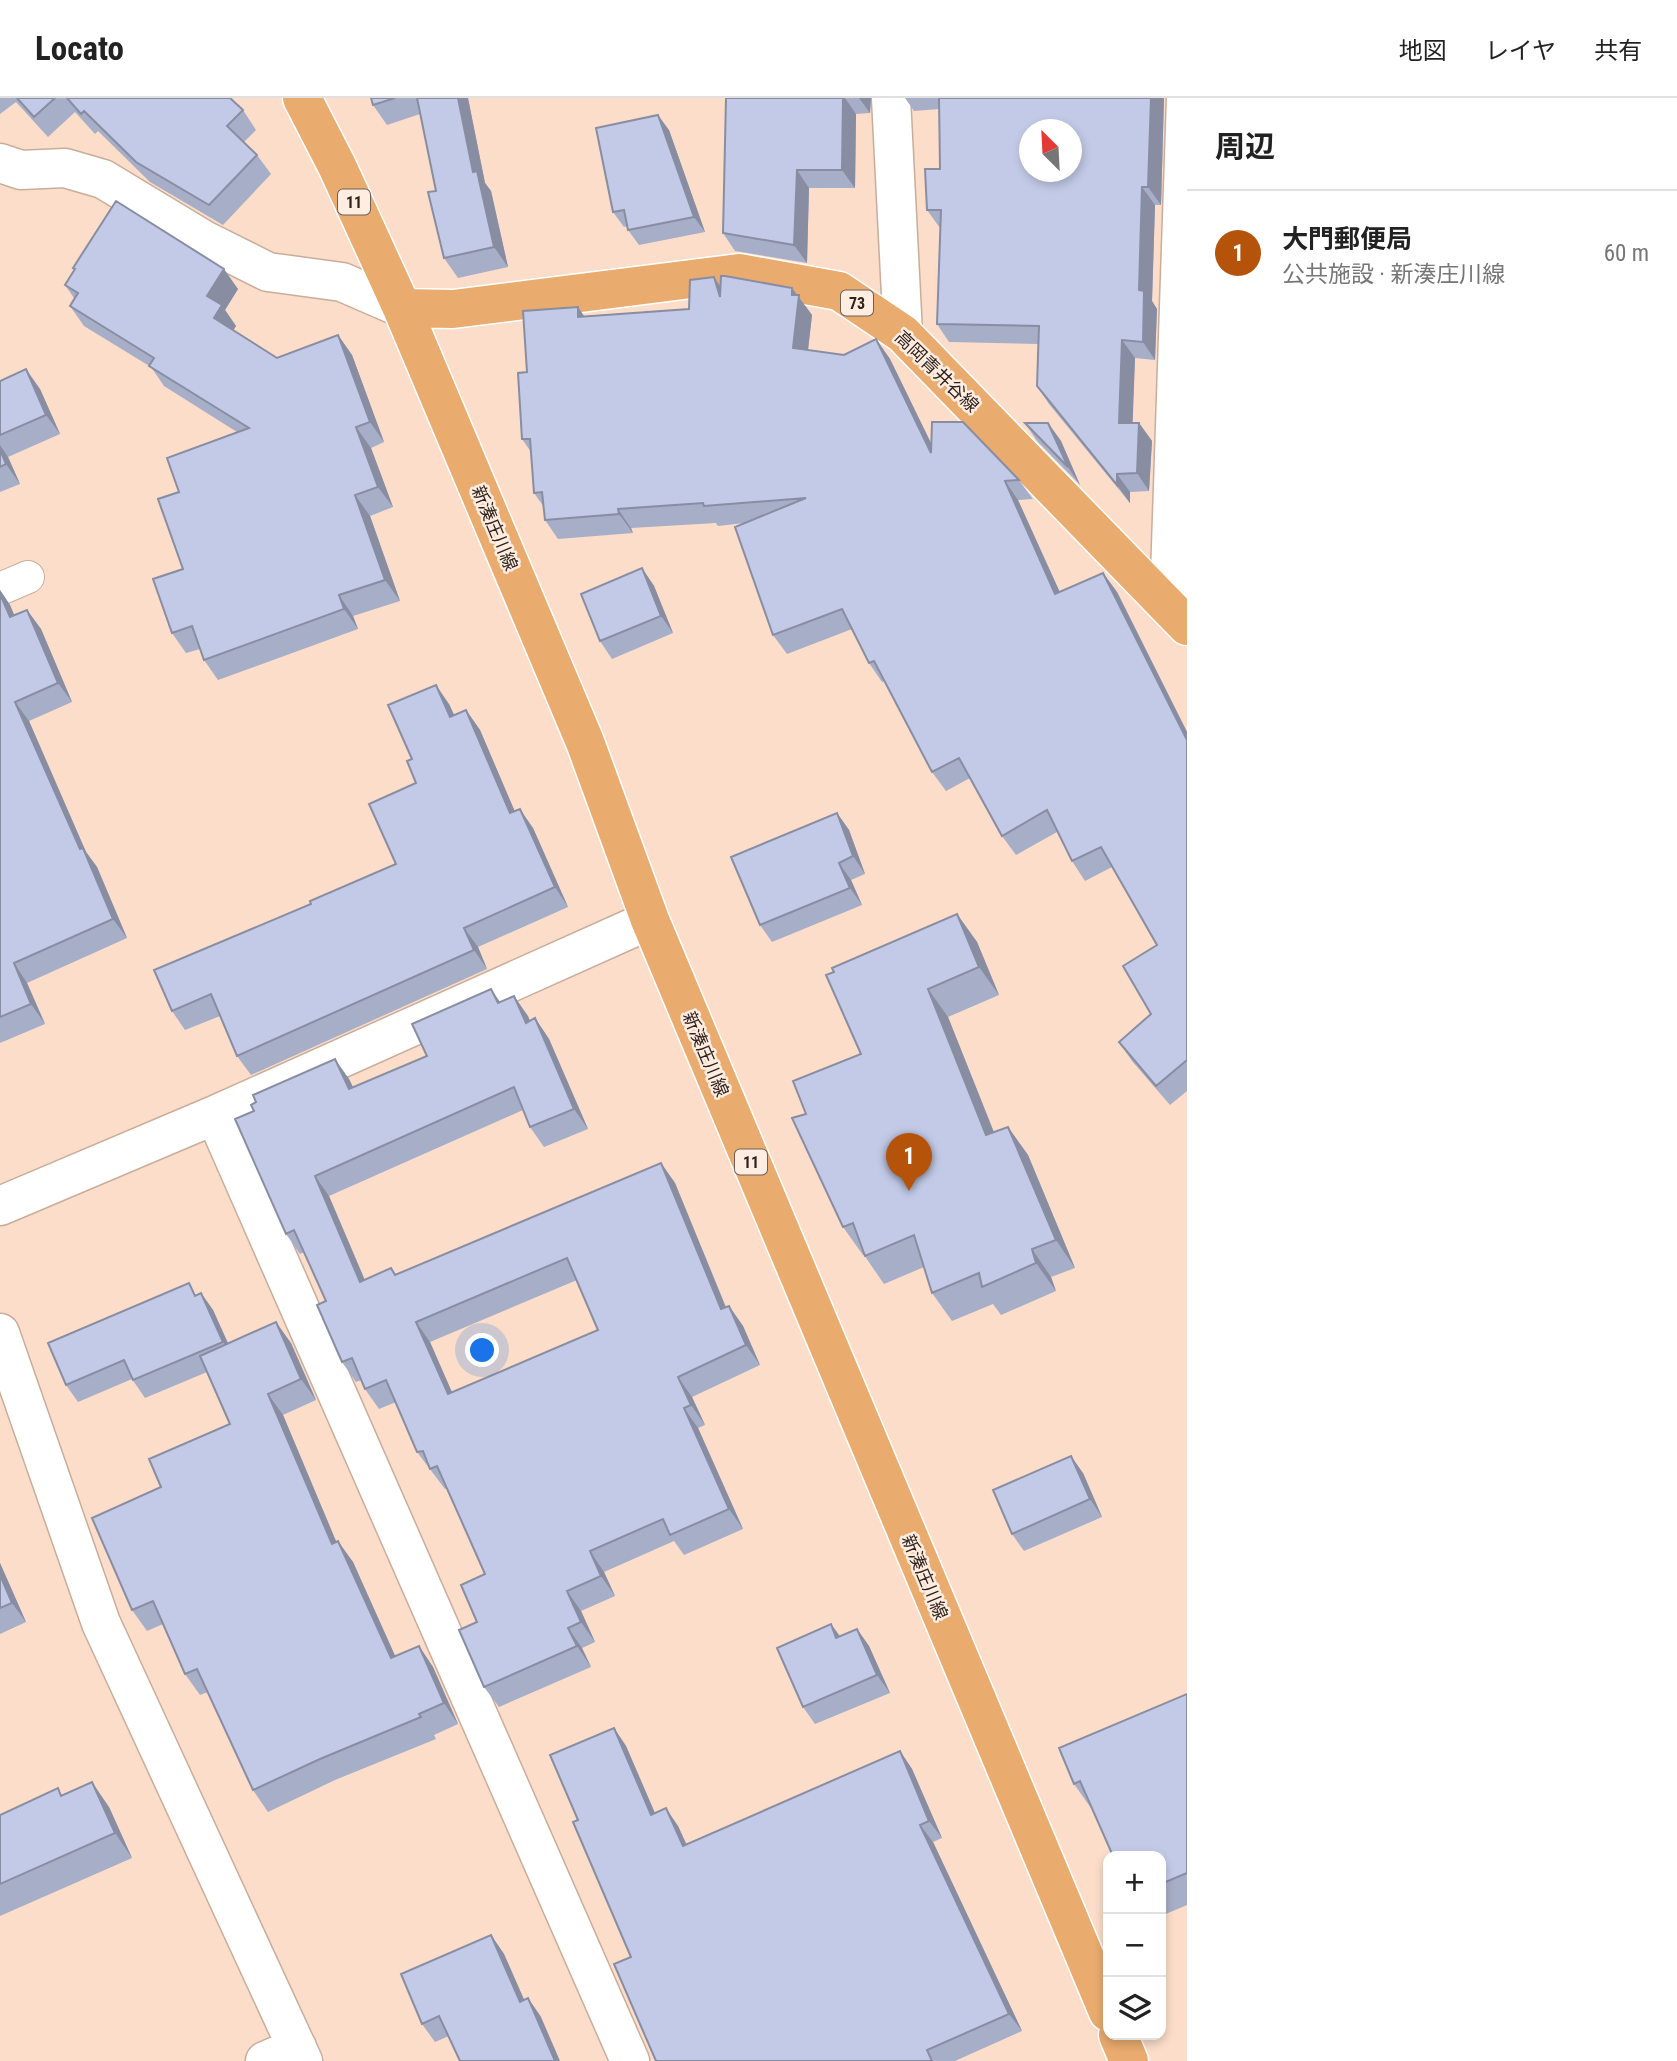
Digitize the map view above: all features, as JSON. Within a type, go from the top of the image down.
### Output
[{"type":"main road","name":"新湊庄川線","points":[[302,98],[337,166],[402,308],[585,742],[650,920],[1103,2000]]},
{"type":"main road","name":"高岡青井谷線","points":[[402,308],[453,309],[739,273],[839,291],[903,334],[1178,616]]},
{"type":"main road","points":[[1120,2040],[1129,2061]]},
{"type":"street","points":[[891,98],[903,334]]},
{"type":"street","points":[[1178,616],[1186,98]]},
{"type":"street","points":[[0,163],[21,170],[65,168],[103,179],[204,240],[268,272],[342,282],[402,308]]},
{"type":"street","points":[[2,1198],[215,1115],[650,920]]},
{"type":"street","points":[[215,1115],[630,2061]]},
{"type":"street","points":[[0,1332],[101,1623],[288,2056]]},
{"type":"building","points":[[17,98],[55,98],[34,117]]},
{"type":"building","points":[[67,98],[230,98],[243,110],[227,126],[257,155],[209,205],[136,162],[84,111],[81,114]]},
{"type":"building","points":[[371,98],[395,98],[373,105]]},
{"type":"building","points":[[417,98],[458,98],[473,172],[477,171],[494,247],[444,258],[428,192],[436,191]]},
{"type":"building","points":[[726,98],[843,98],[842,170],[797,170],[794,245],[723,233]]},
{"type":"building","points":[[939,98],[1151,98],[1148,187],[1142,187],[1139,290],[1144,291],[1143,342],[1122,340],[1119,423],[1139,423],[1137,473],[1117,474],[1117,485],[1037,386],[1039,326],[937,324],[941,210],[927,210],[925,169],[940,169]]},
{"type":"building","points":[[658,115],[694,217],[628,230],[624,210],[613,212],[596,128]]},
{"type":"building","points":[[116,201],[224,269],[207,296],[222,305],[214,318],[277,358],[338,335],[370,422],[356,427],[378,487],[355,495],[385,580],[339,595],[344,609],[204,660],[192,626],[172,633],[153,579],[183,569],[158,499],[179,492],[167,458],[249,428],[149,366],[154,358],[70,306],[78,293],[65,285]]},
{"type":"building","points":[[721,276],[792,288],[792,295],[799,295],[793,348],[844,355],[876,339],[931,453],[932,422],[963,422],[1019,480],[1005,481],[1055,594],[1103,573],[1187,740],[1187,1060],[1156,1086],[1119,1042],[1151,1014],[1123,966],[1157,945],[1101,847],[1072,861],[1047,810],[1002,836],[959,758],[932,772],[874,661],[869,663],[842,609],[773,635],[735,527],[806,498],[618,509],[619,514],[545,520],[542,492],[534,493],[530,439],[522,439],[518,373],[527,372],[523,311],[578,307],[578,317],[689,309],[690,280],[714,277],[720,297]]},
{"type":"building","points":[[26,369],[46,415],[0,435],[0,381]]},
{"type":"building","points":[[1025,423],[1048,423],[1068,467]]},
{"type":"building","points":[[0,450],[6,464],[0,467]]},
{"type":"building","points":[[642,568],[661,616],[600,641],[581,594]]},
{"type":"building","points":[[0,594],[10,617],[27,610],[58,683],[15,702],[113,919],[14,963],[31,1004],[0,1017]]},
{"type":"building","points":[[436,685],[450,717],[466,710],[510,813],[520,809],[555,887],[464,928],[474,950],[237,1056],[211,994],[172,1011],[154,970],[311,904],[310,901],[396,864],[369,804],[416,783],[407,761],[412,759],[388,705]]},
{"type":"building","points":[[837,813],[853,856],[839,863],[850,888],[760,925],[731,857]]},
{"type":"building","points":[[957,914],[979,967],[928,989],[986,1135],[1008,1127],[1056,1240],[1032,1249],[1036,1263],[982,1287],[979,1273],[932,1293],[914,1235],[865,1256],[853,1223],[843,1227],[792,1118],[806,1114],[793,1081],[861,1054],[826,975],[834,972],[832,968]]},
{"type":"building","points":[[491,989],[498,1003],[514,996],[526,1023],[535,1018],[574,1109],[530,1127],[514,1087],[315,1176],[360,1282],[391,1268],[395,1275],[661,1163],[721,1309],[729,1306],[746,1345],[678,1377],[691,1405],[684,1408],[729,1509],[670,1535],[663,1519],[590,1551],[601,1576],[567,1591],[581,1622],[568,1628],[577,1646],[484,1687],[459,1630],[477,1622],[461,1585],[485,1574],[437,1466],[430,1469],[423,1451],[417,1452],[386,1380],[365,1389],[352,1358],[342,1362],[317,1305],[326,1301],[294,1230],[286,1234],[235,1119],[254,1111],[251,1105],[256,1102],[253,1095],[335,1059],[349,1089],[427,1056],[412,1024]],"holes":[[[567,1258],[598,1330],[448,1394],[416,1322]]]},
{"type":"building","points":[[189,1283],[195,1296],[201,1293],[223,1342],[133,1380],[124,1360],[66,1385],[48,1343]]},
{"type":"building","points":[[276,1322],[301,1379],[268,1394],[332,1544],[338,1541],[391,1658],[419,1646],[444,1703],[419,1714],[421,1717],[253,1790],[197,1669],[185,1674],[153,1601],[132,1610],[92,1518],[161,1487],[149,1459],[230,1424],[200,1356]]},
{"type":"building","points":[[1071,1456],[1090,1499],[1012,1534],[993,1490]]},
{"type":"building","points":[[0,1575],[12,1603],[0,1608]]},
{"type":"building","points":[[831,1624],[836,1638],[857,1629],[877,1675],[803,1707],[777,1648]]},
{"type":"building","points":[[1187,1694],[1187,1873],[1166,1882],[1166,1851],[1111,1851],[1080,1781],[1074,1784],[1059,1748]]},
{"type":"building","points":[[614,1728],[651,1815],[666,1808],[683,1846],[900,1751],[929,1821],[920,1825],[1009,2014],[927,2050],[932,2061],[656,2061],[614,1964],[631,1957],[573,1822],[578,1820],[550,1755]]},
{"type":"building","points":[[92,1782],[115,1833],[0,1884],[0,1815],[58,1788],[61,1796]]},
{"type":"building","points":[[491,1935],[520,2002],[528,1998],[555,2061],[460,2061],[439,2016],[422,2024],[401,1974]]},
{"type":"place","name":"大門郵便局","points":[[909,1191]]}]
